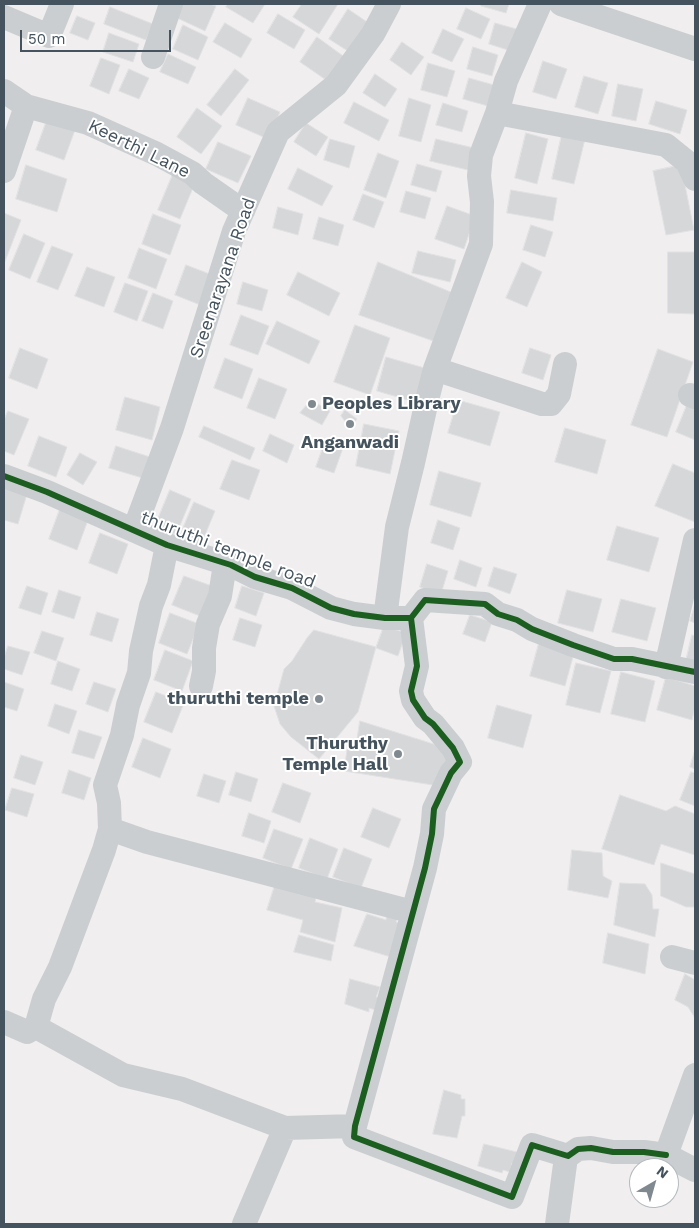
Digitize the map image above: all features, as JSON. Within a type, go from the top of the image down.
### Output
[{"type":"street","points":[[4,17],[49,36],[62,4]]},
{"type":"street","points":[[153,57],[171,4]]},
{"type":"street","name":"Sreenarayana Road","points":[[134,530],[172,428],[234,231],[278,132],[336,86],[373,34],[389,4]]},
{"type":"street","points":[[386,618],[397,527],[435,369],[481,244],[482,202],[479,176],[481,155],[506,81],[540,4]]},
{"type":"street","points":[[561,4],[695,49]]},
{"type":"street","name":"Keerthi Lane","points":[[4,91],[26,106],[88,123],[157,154],[192,173],[203,183],[244,210]]},
{"type":"street","points":[[4,171],[26,106]]},
{"type":"street","points":[[496,113],[666,145],[687,162],[695,179]]},
{"type":"street","points":[[435,369],[542,404],[551,404],[559,394],[565,364]]},
{"type":"street","name":"thuruthi temple road","points":[[4,476],[47,492],[167,545],[225,564],[255,577],[292,588],[331,608],[354,614],[386,618],[411,618]]},
{"type":"street","points":[[666,667],[695,540]]},
{"type":"street","points":[[4,1022],[27,1032],[36,1027],[44,999],[60,967],[95,877],[110,829],[109,803],[105,785],[122,735],[128,705],[139,674],[141,651],[151,606],[159,585],[167,545]]},
{"type":"street","points":[[201,686],[208,624],[220,596],[225,564]]},
{"type":"street","points":[[568,1156],[532,1145],[512,1197],[354,1137],[355,1126],[413,912],[432,834],[434,809],[451,774],[460,762],[453,748],[433,724],[425,718],[413,700],[411,691],[417,666],[411,618],[425,600],[485,604],[498,614],[517,620],[532,629],[614,659],[632,659],[695,672]]},
{"type":"street","points":[[110,829],[147,842],[413,912]]},
{"type":"street","points":[[672,957],[695,964]]},
{"type":"street","points":[[36,1027],[123,1075],[182,1090],[285,1128],[355,1126]]},
{"type":"street","points":[[666,1155],[695,1075]]},
{"type":"street","points":[[244,1224],[285,1128]]},
{"type":"street","points":[[557,1224],[566,1157],[578,1149],[591,1148],[613,1152],[644,1152],[666,1155],[695,1170]]},
{"type":"building","points":[[181,4],[209,4],[216,6],[205,31],[175,17]]},
{"type":"building","points":[[228,4],[265,4],[253,23],[226,7]]},
{"type":"building","points":[[302,4],[338,4],[319,34],[293,17]]},
{"type":"building","points":[[481,4],[509,4],[506,13],[481,6]]},
{"type":"building","points":[[110,7],[153,24],[146,40],[104,24]]},
{"type":"building","points":[[466,8],[490,19],[481,39],[457,29]]},
{"type":"building","points":[[348,9],[373,26],[354,55],[329,39]]},
{"type":"building","points":[[278,14],[305,30],[294,49],[267,33]]},
{"type":"building","points":[[77,16],[95,23],[88,40],[70,33]]},
{"type":"building","points":[[225,23],[252,39],[241,58],[213,42]]},
{"type":"building","points":[[495,23],[520,30],[514,52],[489,44]]},
{"type":"building","points":[[183,25],[208,37],[198,60],[173,49]]},
{"type":"building","points":[[443,29],[464,39],[452,62],[432,53]]},
{"type":"building","points":[[109,33],[139,44],[133,62],[103,52]]},
{"type":"building","points":[[317,37],[346,58],[329,82],[300,62]]},
{"type":"building","points":[[402,42],[424,57],[411,75],[390,60]]},
{"type":"building","points":[[473,47],[498,55],[492,76],[467,69]]},
{"type":"building","points":[[168,54],[196,67],[188,84],[160,72]]},
{"type":"building","points":[[101,58],[120,65],[109,94],[90,86]]},
{"type":"building","points":[[543,61],[567,69],[556,99],[533,92]]},
{"type":"building","points":[[428,63],[455,71],[447,97],[421,90]]},
{"type":"building","points":[[129,69],[149,78],[139,99],[119,91]]},
{"type":"building","points":[[235,69],[249,80],[221,116],[207,105]]},
{"type":"building","points":[[375,74],[397,89],[385,107],[363,93]]},
{"type":"building","points":[[584,76],[608,83],[598,114],[575,107]]},
{"type":"building","points":[[469,78],[494,85],[488,106],[463,99]]},
{"type":"building","points":[[618,84],[643,89],[636,121],[612,116]]},
{"type":"building","points":[[248,98],[280,112],[268,139],[236,125]]},
{"type":"building","points":[[409,98],[431,105],[421,142],[399,136]]},
{"type":"building","points":[[656,101],[687,110],[680,134],[649,124]]},
{"type":"building","points":[[354,102],[389,120],[379,141],[344,123]]},
{"type":"building","points":[[443,103],[468,111],[462,132],[436,125]]},
{"type":"building","points":[[197,108],[222,126],[201,154],[177,137]]},
{"type":"building","points":[[47,120],[75,130],[64,160],[36,150]]},
{"type":"building","points":[[306,123],[328,137],[316,156],[294,142]]},
{"type":"building","points":[[526,133],[548,139],[537,184],[515,178]]},
{"type":"building","points":[[562,134],[585,139],[574,184],[552,179]]},
{"type":"building","points":[[330,139],[355,146],[349,168],[324,160]]},
{"type":"building","points":[[436,139],[474,148],[468,170],[430,161]]},
{"type":"building","points":[[218,142],[251,156],[238,183],[206,169]]},
{"type":"building","points":[[378,153],[399,161],[386,198],[364,190]]},
{"type":"building","points":[[417,164],[442,171],[436,192],[411,185]]},
{"type":"building","points":[[26,165],[67,179],[57,212],[16,199]]},
{"type":"building","points":[[681,165],[694,230],[666,235],[653,171]]},
{"type":"building","points":[[298,168],[333,186],[322,206],[288,189]]},
{"type":"building","points":[[173,174],[195,183],[180,219],[158,210]]},
{"type":"building","points":[[511,190],[557,198],[553,221],[507,213]]},
{"type":"building","points":[[406,191],[431,198],[425,219],[400,212]]},
{"type":"building","points":[[363,194],[384,202],[374,228],[353,220]]},
{"type":"building","points":[[447,206],[475,216],[464,249],[435,239]]},
{"type":"building","points":[[278,207],[303,214],[298,235],[273,228]]},
{"type":"building","points":[[4,213],[21,220],[4,264]]},
{"type":"building","points":[[153,214],[181,225],[170,255],[142,244]]},
{"type":"building","points":[[319,217],[344,225],[338,246],[313,239]]},
{"type":"building","points":[[531,225],[553,232],[545,257],[523,250]]},
{"type":"building","points":[[24,234],[45,243],[30,279],[9,270]]},
{"type":"building","points":[[52,246],[73,254],[58,290],[37,282]]},
{"type":"building","points":[[139,248],[167,259],[156,289],[128,278]]},
{"type":"building","points":[[418,251],[456,260],[450,282],[412,273]]},
{"type":"building","points":[[668,252],[695,252],[695,314],[668,313]]},
{"type":"building","points":[[378,262],[458,295],[439,343],[359,315]]},
{"type":"building","points":[[522,262],[542,272],[527,307],[506,298]]},
{"type":"building","points":[[186,265],[215,276],[203,306],[175,295]]},
{"type":"building","points":[[87,267],[115,277],[104,307],[75,296]]},
{"type":"building","points":[[298,272],[340,293],[329,316],[287,295]]},
{"type":"building","points":[[243,282],[268,290],[262,311],[237,304]]},
{"type":"building","points":[[125,283],[148,291],[137,321],[114,312]]},
{"type":"building","points":[[153,293],[173,301],[163,329],[142,321]]},
{"type":"building","points":[[241,315],[269,326],[258,355],[230,345]]},
{"type":"building","points":[[277,321],[320,341],[309,364],[266,344]]},
{"type":"building","points":[[355,325],[390,338],[370,395],[334,382]]},
{"type":"building","points":[[20,348],[48,359],[37,389],[9,378]]},
{"type":"building","points":[[530,348],[551,355],[543,380],[522,373]]},
{"type":"building","points":[[658,349],[693,362],[667,437],[631,425]]},
{"type":"building","points":[[386,357],[428,369],[418,403],[377,391]]},
{"type":"building","points":[[225,358],[253,369],[242,399],[214,388]]},
{"type":"building","points":[[259,378],[287,389],[275,419],[247,408]]},
{"type":"building","points":[[125,397],[160,407],[152,440],[116,430]]},
{"type":"building","points":[[311,400],[330,411],[322,425],[300,413]]},
{"type":"building","points":[[458,400],[500,412],[490,446],[448,433]]},
{"type":"building","points":[[687,405],[695,409],[695,440],[676,432]]},
{"type":"building","name":"Anganwadi","points":[[345,410],[357,419],[350,428],[341,416]]},
{"type":"building","points":[[8,411],[29,419],[14,455],[4,451],[4,420]]},
{"type":"building","points":[[364,424],[399,431],[390,474],[356,466]]},
{"type":"building","points":[[204,426],[255,448],[250,460],[199,437]]},
{"type":"building","points":[[565,428],[606,440],[597,474],[555,462]]},
{"type":"building","points":[[270,434],[294,445],[287,463],[263,451]]},
{"type":"building","points":[[39,436],[67,447],[56,477],[28,466]]},
{"type":"building","points":[[325,442],[343,448],[334,473],[316,467]]},
{"type":"building","points":[[116,446],[153,458],[146,479],[109,468]]},
{"type":"building","points":[[80,453],[97,462],[83,485],[67,475]]},
{"type":"building","points":[[232,460],[260,470],[249,500],[220,489]]},
{"type":"building","points":[[673,464],[695,473],[695,522],[655,506]]},
{"type":"building","points":[[439,471],[481,483],[471,517],[430,505]]},
{"type":"building","points":[[4,487],[27,494],[18,524],[4,520]]},
{"type":"building","points":[[170,490],[191,499],[176,535],[155,526]]},
{"type":"building","points":[[194,502],[215,511],[200,547],[179,538]]},
{"type":"building","points":[[60,509],[88,520],[77,550],[49,539]]},
{"type":"building","points":[[438,520],[460,528],[453,550],[431,543]]},
{"type":"building","points":[[617,526],[659,538],[649,572],[607,560]]},
{"type":"building","points":[[100,533],[128,544],[117,574],[89,563]]},
{"type":"building","points":[[460,560],[482,568],[476,587],[454,579]]},
{"type":"building","points":[[427,564],[448,571],[441,594],[420,587]]},
{"type":"building","points":[[494,567],[517,574],[510,594],[488,586]]},
{"type":"building","points":[[184,576],[212,586],[200,616],[172,605]]},
{"type":"building","points":[[27,586],[48,593],[41,615],[19,608]]},
{"type":"building","points":[[242,586],[264,593],[256,616],[235,608]]},
{"type":"building","points":[[59,590],[81,597],[74,619],[52,612]]},
{"type":"building","points":[[567,590],[602,599],[593,632],[558,623]]},
{"type":"building","points":[[621,599],[656,608],[647,641],[612,632]]},
{"type":"building","points":[[695,604],[695,623],[690,621]]},
{"type":"building","points":[[97,612],[119,619],[112,642],[90,635]]},
{"type":"building","points":[[170,613],[199,624],[187,654],[159,643]]},
{"type":"building","points":[[470,615],[492,622],[485,642],[463,634]]},
{"type":"building","points":[[240,618],[262,625],[255,647],[233,640]]},
{"type":"building","points":[[384,626],[406,633],[398,656],[376,648]]},
{"type":"building","name":"thuruthi temple","points":[[314,630],[376,647],[358,712],[319,759],[291,737],[280,724],[274,706],[284,669]]},
{"type":"building","points":[[42,631],[64,638],[56,661],[34,653]]},
{"type":"building","points":[[692,635],[695,636],[695,663],[686,661]]},
{"type":"building","points":[[539,643],[574,653],[565,686],[530,676]]},
{"type":"building","points":[[8,646],[30,652],[22,675],[4,669],[4,658]]},
{"type":"building","points":[[165,650],[193,661],[182,691],[154,680]]},
{"type":"building","points":[[58,661],[80,669],[72,691],[51,684]]},
{"type":"building","points":[[576,663],[611,671],[600,713],[566,705]]},
{"type":"building","points":[[621,672],[655,681],[645,722],[611,714]]},
{"type":"building","points":[[666,677],[695,686],[695,707],[692,720],[657,710]]},
{"type":"building","points":[[4,682],[24,689],[17,711],[4,707]]},
{"type":"building","points":[[94,682],[116,689],[108,712],[86,704]]},
{"type":"building","points":[[156,692],[184,703],[172,733],[144,722]]},
{"type":"building","points":[[55,704],[77,711],[69,734],[48,726]]},
{"type":"building","points":[[497,705],[532,715],[523,748],[488,738]]},
{"type":"building","name":"Thuruthy Temple Hall","points":[[360,721],[443,747],[452,759],[433,785],[344,771],[347,750],[357,738]]},
{"type":"building","points":[[79,730],[102,737],[94,759],[72,753]]},
{"type":"building","points":[[143,738],[171,749],[160,778],[132,767]]},
{"type":"building","points":[[695,750],[695,769],[690,767]]},
{"type":"building","points":[[21,755],[43,762],[35,785],[14,778]]},
{"type":"building","points":[[69,770],[91,778],[84,800],[62,793]]},
{"type":"building","points":[[236,772],[258,779],[251,802],[229,795]]},
{"type":"building","points":[[691,772],[695,773],[695,806],[680,800]]},
{"type":"building","points":[[204,774],[226,781],[219,803],[197,796]]},
{"type":"building","points":[[283,783],[311,793],[300,823],[272,812]]},
{"type":"building","points":[[12,788],[34,794],[27,817],[5,810]]},
{"type":"building","points":[[620,795],[666,811],[675,806],[695,814],[695,855],[661,844],[654,865],[602,849]]},
{"type":"building","points":[[373,808],[401,819],[389,848],[361,837]]},
{"type":"building","points":[[249,813],[271,821],[264,843],[242,836]]},
{"type":"building","points":[[274,829],[303,839],[291,869],[263,858]]},
{"type":"building","points":[[310,838],[338,849],[327,879],[299,868]]},
{"type":"building","points":[[344,848],[372,859],[361,888],[333,877]]},
{"type":"building","points":[[572,850],[602,853],[603,876],[612,881],[608,898],[568,890]]},
{"type":"building","points":[[661,863],[695,874],[695,907],[686,907],[661,896]]},
{"type":"building","points":[[620,883],[645,884],[652,895],[653,909],[659,909],[655,937],[614,925]]},
{"type":"building","points":[[275,885],[316,897],[315,902],[342,908],[335,942],[300,932],[303,920],[267,910]]},
{"type":"building","points":[[367,914],[386,920],[387,914],[397,918],[396,922],[400,923],[391,957],[354,946]]},
{"type":"building","points":[[608,933],[649,944],[645,974],[603,963]]},
{"type":"building","points":[[299,935],[334,945],[331,961],[294,952]]},
{"type":"building","points":[[685,974],[695,980],[695,1018],[688,1007],[675,1000]]},
{"type":"building","points":[[350,979],[380,987],[376,997],[382,998],[379,1011],[369,1008],[369,1012],[345,1004]]},
{"type":"building","points":[[444,1090],[461,1095],[461,1099],[465,1099],[465,1116],[462,1116],[457,1138],[433,1134]]},
{"type":"building","points":[[484,1144],[521,1153],[519,1164],[512,1163],[510,1172],[503,1170],[502,1173],[478,1166]]},
{"type":"cycle path","points":[[4,476],[47,492],[167,545],[231,565],[255,577],[292,588],[331,608],[354,614],[385,618],[411,618],[425,600],[485,604],[498,614],[517,620],[532,629],[614,659],[632,659],[695,672]]},
{"type":"cycle path","points":[[411,618],[417,666],[411,691],[413,700],[425,718],[433,724],[453,748],[460,762],[451,773],[434,809],[432,834],[425,868],[355,1126],[354,1137],[512,1197],[532,1145],[568,1156],[578,1149],[591,1148],[613,1152],[644,1152],[666,1155]]},
{"type":"place","name":"Peoples Library","points":[[312,404]]},
{"type":"place","name":"Anganwadi","points":[[350,424]]},
{"type":"place","name":"thuruthi temple","points":[[319,699]]},
{"type":"place","name":"Thuruthy Temple Hall","points":[[398,754]]}]
